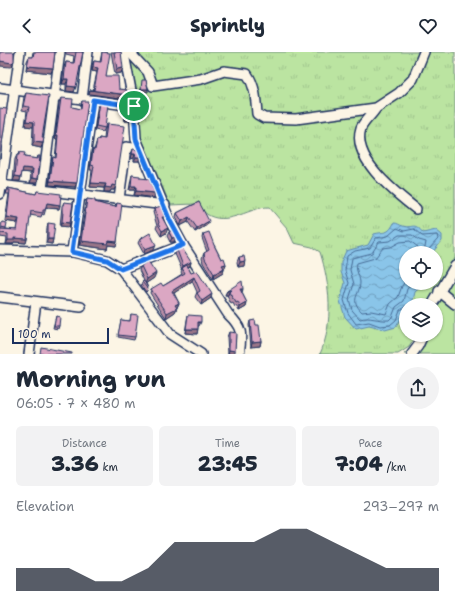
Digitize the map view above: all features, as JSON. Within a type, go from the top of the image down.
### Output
[{"type":"street","points":[[20,52],[0,188],[42,189],[164,205]]},
{"type":"street","points":[[42,189],[60,52]]},
{"type":"street","points":[[82,99],[88,52]]},
{"type":"street","points":[[126,52],[125,59],[134,106],[136,139],[170,221],[183,245],[228,314],[238,323],[241,329],[239,354]]},
{"type":"street","points":[[133,52],[133,56],[148,72],[153,86],[201,79],[224,71],[247,74],[251,79],[256,96],[257,114],[264,118],[296,118],[376,108]]},
{"type":"street","points":[[416,209],[388,186],[367,160],[360,138],[362,126],[376,108],[400,93],[413,78],[424,52]]},
{"type":"street","points":[[0,88],[134,106]]},
{"type":"street","points":[[72,252],[93,100]]},
{"type":"street","points":[[119,200],[126,147],[140,149]]},
{"type":"street","points":[[121,269],[183,245]]},
{"type":"street","points":[[0,250],[72,252],[107,260],[121,269],[170,334],[201,354]]},
{"type":"street","points":[[436,298],[455,266]]},
{"type":"street","points":[[439,291],[455,304]]},
{"type":"street","points":[[0,297],[81,307]]},
{"type":"street","points":[[29,354],[36,302]]},
{"type":"street","points":[[412,354],[420,342]]},
{"type":"green space","points":[[130,52],[455,52],[455,259],[443,278],[443,246],[399,246],[399,290],[435,290],[430,298],[399,298],[399,342],[412,342],[409,347],[398,354],[320,354],[327,329],[329,303],[326,277],[320,252],[312,247],[294,243],[287,228],[269,207],[232,217],[217,218],[206,214],[195,204],[170,205],[140,134],[139,108]]},
{"type":"green space","points":[[455,258],[455,354],[404,354],[415,342],[443,342],[443,298],[432,298],[437,290],[443,290],[443,279]]},
{"type":"water","points":[[394,223],[397,223],[406,227],[415,226],[423,233],[436,230],[442,235],[442,241],[438,246],[399,246],[399,290],[417,290],[415,292],[414,298],[399,298],[399,322],[396,327],[385,330],[369,326],[356,329],[345,317],[340,301],[345,283],[341,272],[341,262],[346,251],[368,245],[374,234],[386,232]]},
{"type":"building","points":[[0,52],[14,52],[14,61],[12,63],[0,61]]},
{"type":"building","points":[[34,52],[55,52],[53,68],[27,66],[29,57],[33,57]]},
{"type":"building","points":[[76,52],[83,52],[76,87],[67,86],[68,79],[64,79],[66,62],[74,63]]},
{"type":"building","points":[[102,52],[110,53],[106,76],[118,76],[119,89],[127,90],[128,95],[90,90],[94,90],[98,68],[93,67],[94,61],[101,62]]},
{"type":"building","points":[[114,52],[121,52],[123,68],[117,69]]},
{"type":"building","points":[[142,80],[146,80],[148,89],[141,89]]},
{"type":"building","points":[[26,93],[49,96],[42,138],[44,138],[43,143],[34,142],[34,122],[26,121],[29,107],[23,106]]},
{"type":"building","points":[[61,98],[73,99],[72,107],[81,109],[82,101],[88,101],[77,183],[50,181],[53,157],[56,158],[58,135],[56,135]]},
{"type":"building","points":[[100,103],[108,104],[105,128],[96,126]]},
{"type":"building","points":[[124,106],[130,107],[131,117],[126,117]]},
{"type":"building","points":[[0,108],[7,109],[0,158]]},
{"type":"building","points":[[107,124],[125,126],[116,186],[112,185],[111,188],[105,187],[106,184],[91,183],[94,166],[91,165],[93,149],[95,150],[97,140],[99,140],[99,138],[105,139]]},
{"type":"building","points":[[133,149],[138,150],[140,157],[136,157],[135,154],[132,154]]},
{"type":"building","points":[[19,152],[25,153],[24,157],[38,159],[38,156],[40,156],[38,179],[32,178],[33,169],[23,168],[21,177],[15,176],[17,155],[19,155]]},
{"type":"building","points":[[132,175],[149,179],[155,193],[136,191],[136,186],[131,186]]},
{"type":"building","points":[[8,188],[36,194],[37,191],[61,194],[60,205],[47,203],[43,213],[31,211],[27,239],[14,238],[14,240],[8,240],[8,234],[0,233],[0,229],[17,230],[19,219],[7,217],[10,190],[8,190]]},
{"type":"building","points":[[87,199],[116,207],[117,203],[122,204],[117,242],[109,241],[108,244],[81,241]]},
{"type":"building","points":[[64,202],[73,203],[70,223],[62,222]]},
{"type":"building","points":[[199,202],[209,221],[197,228],[189,217],[182,221],[177,213]]},
{"type":"building","points":[[161,206],[165,217],[162,217],[168,228],[162,231],[158,224],[155,208]]},
{"type":"building","points":[[2,222],[7,223],[6,228],[1,227]]},
{"type":"building","points":[[48,223],[55,224],[53,239],[48,239]]},
{"type":"building","points":[[172,230],[176,237],[172,238],[169,232]]},
{"type":"building","points":[[209,232],[221,259],[224,258],[226,264],[222,265],[224,268],[214,274],[205,259],[204,253],[209,250],[203,234]]},
{"type":"building","points":[[150,233],[156,245],[145,249],[140,239]]},
{"type":"building","points":[[182,248],[191,262],[183,266],[177,250]]},
{"type":"building","points":[[244,256],[245,261],[240,262],[239,257]]},
{"type":"building","points":[[148,261],[156,273],[147,279],[141,266]]},
{"type":"building","points":[[187,265],[191,273],[197,271],[212,294],[202,301],[197,293],[200,291],[194,277],[172,291],[179,303],[175,305],[177,308],[167,313],[151,289],[161,283],[163,286],[185,273],[182,268]]},
{"type":"building","points":[[144,281],[148,288],[142,282]]},
{"type":"building","points":[[242,281],[243,289],[240,289],[247,303],[240,307],[238,302],[236,303],[229,292],[231,290],[227,291]]},
{"type":"building","points":[[131,314],[138,315],[135,337],[118,335],[121,320],[130,321]]},
{"type":"building","points":[[188,315],[201,316],[201,322],[198,322],[198,329],[186,329]]},
{"type":"building","points":[[56,316],[60,317],[59,326],[54,326]]},
{"type":"building","points":[[255,320],[256,325],[259,325],[261,341],[252,342],[250,321]]},
{"type":"building","points":[[229,332],[236,333],[235,351],[229,350]]},
{"type":"building","points":[[41,347],[72,353],[72,354],[40,354]]},
{"type":"route","points":[[93,100],[134,106],[134,127],[136,139],[170,221],[183,245],[144,262],[121,269],[113,263],[99,257],[72,252],[93,100]]}]
